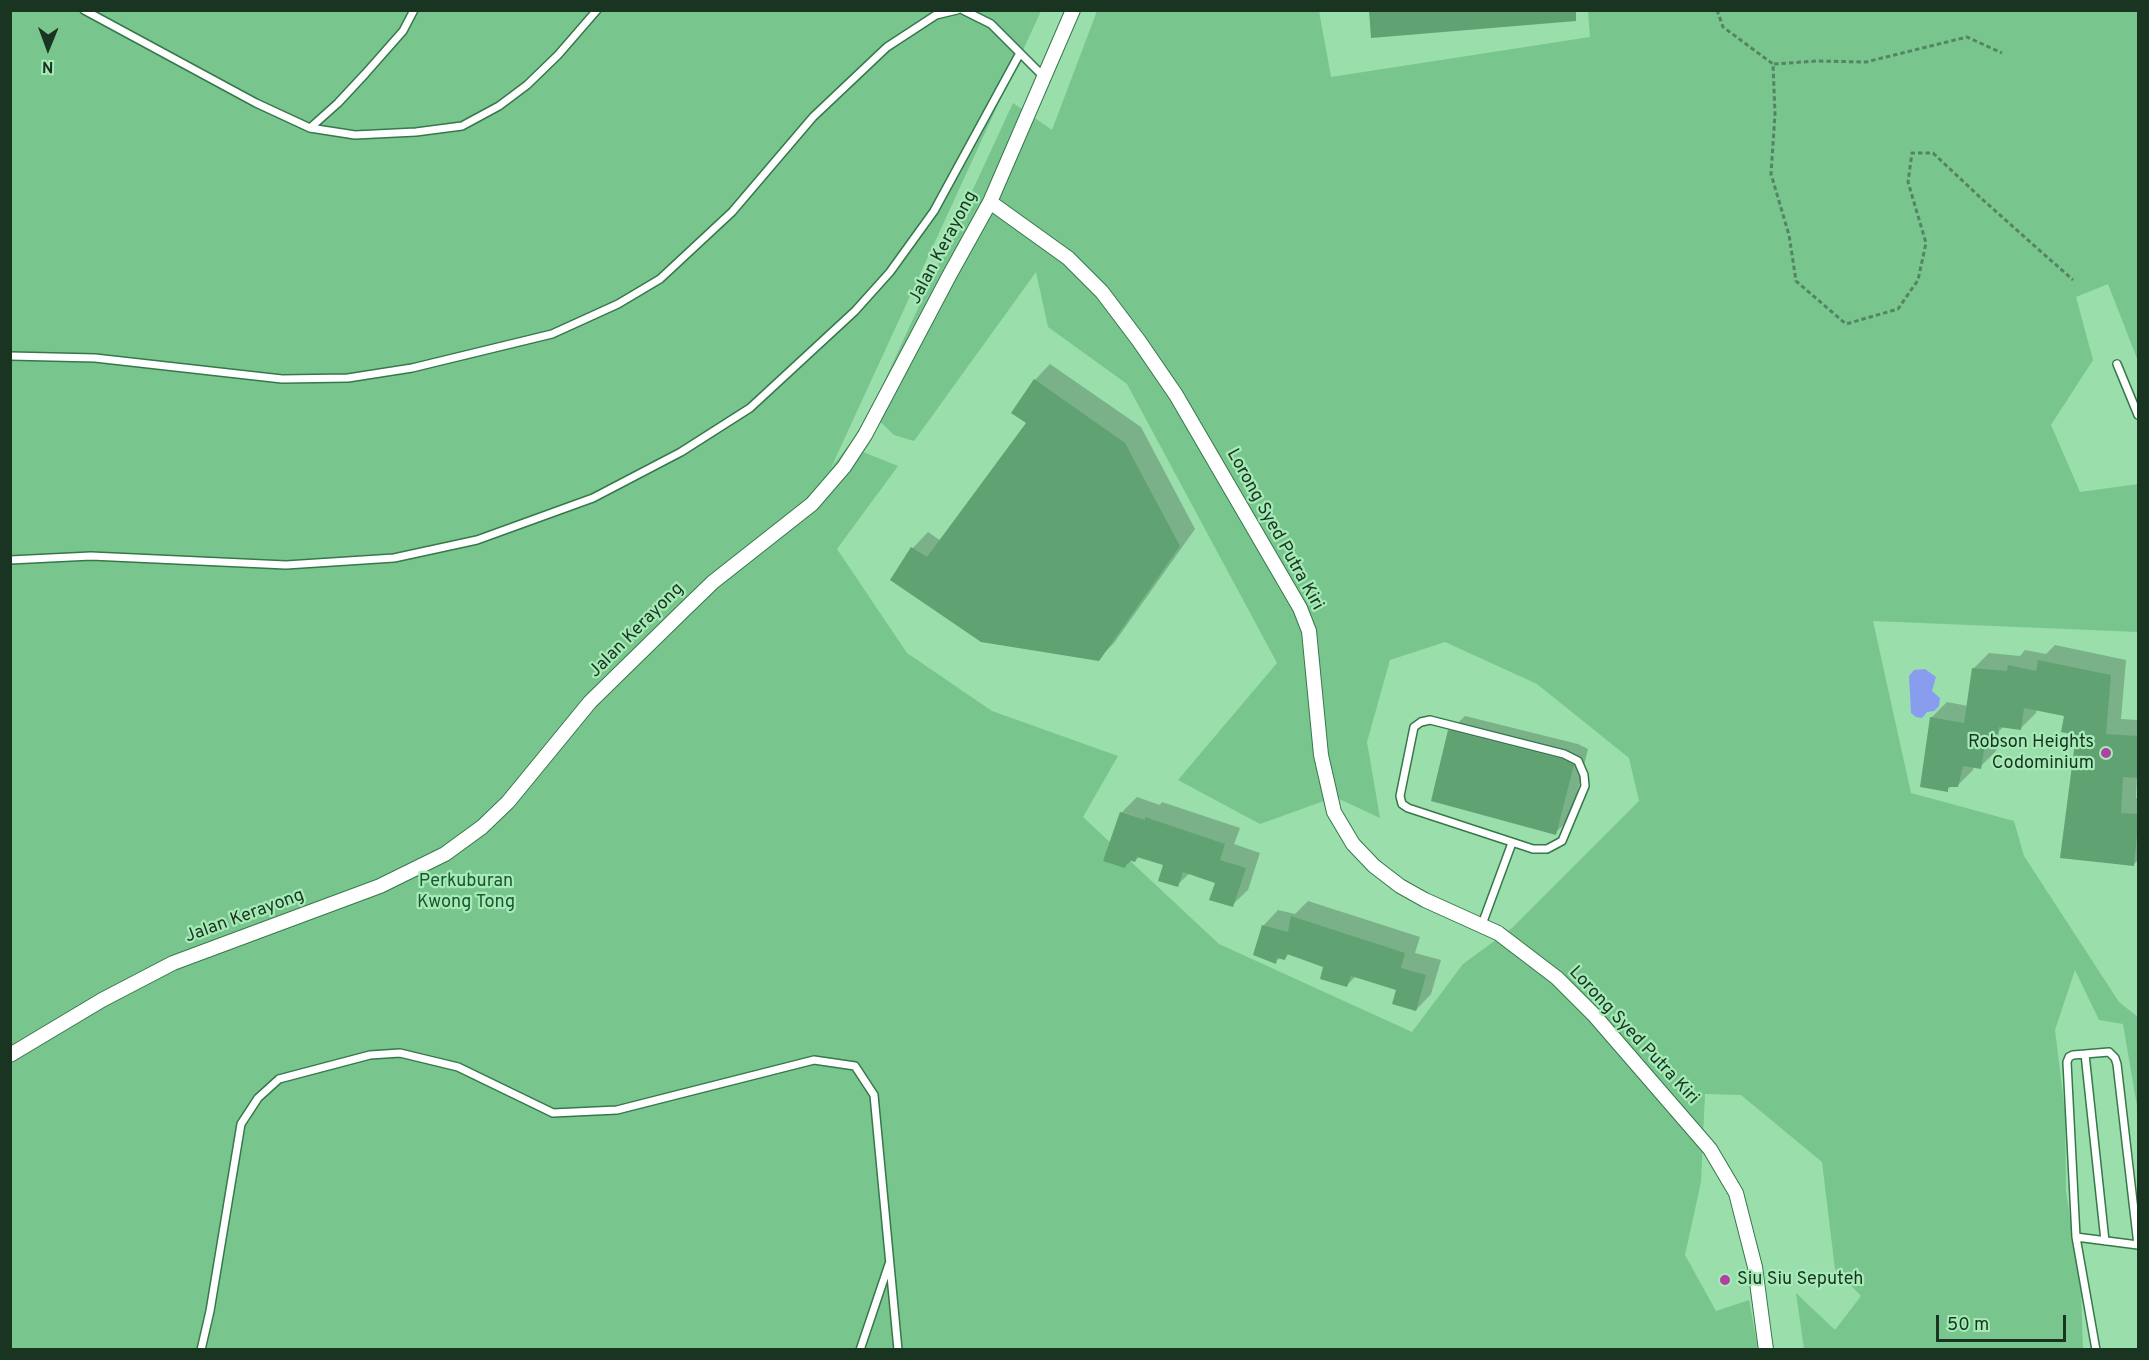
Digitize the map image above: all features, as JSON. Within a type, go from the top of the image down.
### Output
[{"type":"street","name":"Jalan Kerayong","points":[[10,1055],[102,1000],[173,963],[380,886],[445,854],[482,827],[508,802],[599,694],[713,582],[812,504],[844,467],[865,435],[990,202],[1073,10]]},
{"type":"street","name":"Lorong Syed Putra Kiri","points":[[990,202],[1068,258],[1102,292],[1176,395],[1300,608],[1309,632],[1321,755],[1334,812],[1353,844],[1374,866],[1400,886],[1481,927],[1498,933],[1557,978],[1594,1015],[1710,1149],[1736,1192],[1755,1267],[1766,1350]]},
{"type":"lane","points":[[84,10],[236,93],[310,128],[355,135],[416,132],[462,126],[499,106],[527,85],[558,55],[597,10]]},
{"type":"lane","points":[[310,128],[365,74],[403,31],[414,10]]},
{"type":"lane","points":[[10,356],[95,358],[282,379],[348,378],[412,368],[552,334],[618,304],[660,279],[732,212],[813,117],[887,47],[936,15],[957,10]]},
{"type":"lane","points":[[963,10],[992,24],[1044,77]]},
{"type":"lane","points":[[10,560],[91,556],[286,565],[394,558],[477,540],[593,498],[681,452],[750,408],[855,311],[890,272],[934,211],[1020,53]]},
{"type":"lane","points":[[2117,364],[2139,415]]},
{"type":"lane","points":[[1430,720],[1564,754],[1578,761],[1584,775],[1585,786],[1562,841],[1547,849],[1533,849],[1512,843],[1402,804],[1400,796],[1414,727],[1430,720]]},
{"type":"lane","points":[[1481,927],[1512,843]]},
{"type":"lane","points":[[2096,1350],[2076,1237],[2067,1062],[2068,1058],[2073,1055],[2109,1052],[2115,1058],[2139,1251]]},
{"type":"lane","points":[[201,1350],[210,1311],[241,1124],[258,1098],[279,1079],[370,1055],[400,1053],[458,1067],[553,1113],[617,1110],[814,1060],[855,1066],[874,1095],[898,1350]]},
{"type":"lane","points":[[2085,1054],[2105,1241]]},
{"type":"lane","points":[[2076,1237],[2138,1245]]},
{"type":"lane","points":[[860,1350],[891,1259]]},
{"type":"path","points":[[1717,10],[1723,27],[1773,64],[1817,61],[1866,62],[1968,37],[2002,53]]},
{"type":"path","points":[[1773,64],[1775,114],[1771,174],[1789,236],[1796,281],[1846,324],[1898,309],[1918,280],[1926,243],[1908,182],[1911,153],[1933,153],[2073,280]]},
{"type":"green space","name":"Perkuburan Kwong Tong","points":[[10,11],[1041,11],[831,468],[848,446],[898,466],[837,549],[907,653],[992,711],[1118,756],[1083,817],[1219,944],[1412,1032],[1463,964],[1512,928],[1639,801],[1629,758],[1537,684],[1445,642],[1390,660],[1367,742],[1380,818],[1335,797],[1260,824],[1178,780],[1277,663],[1127,384],[1048,327],[1036,272],[914,441],[894,435],[870,412],[1013,103],[1052,130],[1097,11],[1319,11],[1331,77],[1590,37],[1588,11],[2138,11],[2138,361],[2108,284],[2076,297],[2093,360],[2051,425],[2080,492],[2138,484],[2138,632],[1873,621],[1911,793],[2014,821],[2024,856],[2119,1002],[2138,1017],[2138,1112],[2123,1024],[2099,1020],[2075,970],[2055,1030],[2065,1112],[2066,1191],[2081,1291],[2083,1349],[1804,1349],[1796,1293],[1835,1330],[1861,1296],[1835,1269],[1822,1162],[1741,1095],[1705,1094],[1701,1182],[1685,1255],[1716,1311],[1749,1300],[1758,1349],[11,1349]]},
{"type":"water","points":[[1925,669],[1936,677],[1932,691],[1940,698],[1939,706],[1934,711],[1927,712],[1922,718],[1911,713],[1909,676],[1914,670]]},
{"type":"building","points":[[1369,10],[1576,10],[1576,21],[1371,38]]},
{"type":"building","points":[[1034,379],[1125,443],[1180,546],[1099,661],[981,642],[890,580],[911,547],[927,557],[1026,423],[1011,413]]},
{"type":"building","name":"Robson Heights Codominium","points":[[2038,660],[2111,675],[2106,734],[2139,736],[2139,778],[2123,777],[2121,813],[2139,814],[2134,866],[2060,858],[2076,735],[2061,732],[2064,716],[2024,708],[2021,730],[1999,727],[1998,734],[1991,733],[1990,740],[1986,739],[1981,769],[1963,766],[1958,787],[1948,787],[1948,792],[1920,787],[1930,717],[1964,723],[1972,668],[2007,671],[2008,665],[2036,671]]},
{"type":"building","points":[[1448,730],[1562,759],[1574,765],[1556,835],[1431,801]]},
{"type":"building","points":[[1120,812],[1145,820],[1145,817],[1225,844],[1220,860],[1246,868],[1233,907],[1209,900],[1215,883],[1183,872],[1178,887],[1158,881],[1163,865],[1137,857],[1135,862],[1128,860],[1125,868],[1103,861]]},
{"type":"building","points":[[1291,916],[1405,953],[1401,968],[1426,975],[1416,1011],[1392,1004],[1396,990],[1351,976],[1347,987],[1320,979],[1323,967],[1287,954],[1285,960],[1277,958],[1276,964],[1253,955],[1262,925],[1288,932]]},
{"type":"place","name":"Robson Heights Codominium","points":[[2106,753]]},
{"type":"place","name":"Siu Siu Seputeh","points":[[1725,1280]]}]
